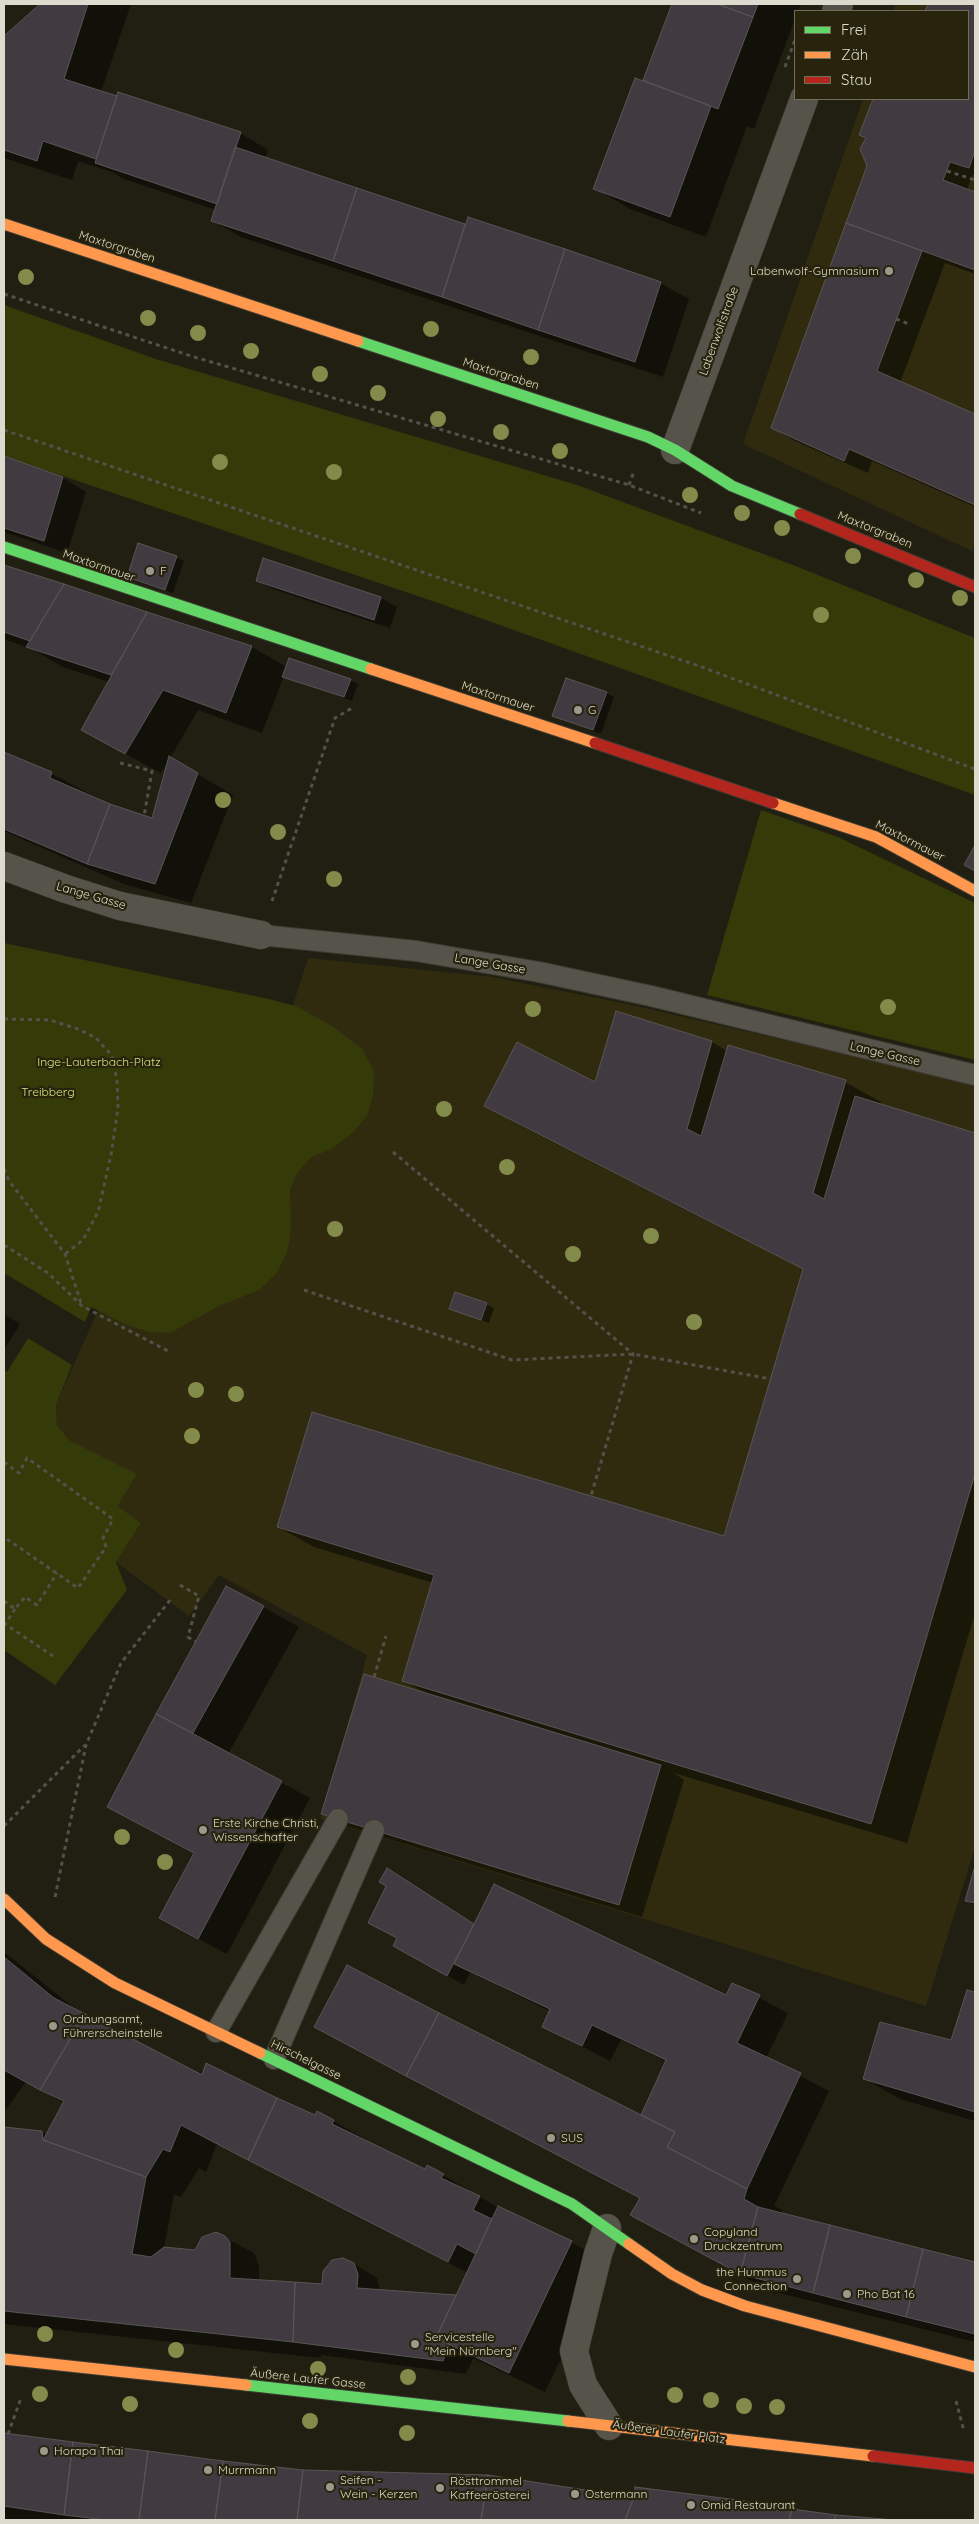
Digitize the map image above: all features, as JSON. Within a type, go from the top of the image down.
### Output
[{"type":"street","name":"Labenwolfstraße","points":[[675,450],[804,100]]},
{"type":"street","name":"Maxtorgraben","points":[[4,224],[648,437],[675,450],[732,486],[975,587]]},
{"type":"street","name":"Maxtormauer","points":[[4,547],[113,585],[876,837],[975,891]]},
{"type":"street","name":"Lange Gasse","points":[[4,866],[57,886],[120,906],[261,935]]},
{"type":"street","name":"Hirschelgasse","points":[[4,1899],[46,1939],[115,1983],[572,2204],[607,2228]]},
{"type":"street","points":[[607,2228],[672,2274],[711,2293],[745,2306],[975,2367]]},
{"type":"street","name":"Äußerer Laufer Platz","points":[[607,2228],[598,2254],[574,2351],[583,2385],[609,2426],[975,2468]]},
{"type":"street","name":"Äußere Laufer Gasse","points":[[4,2359],[609,2426]]},
{"type":"lane","name":"Lange Gasse","points":[[261,935],[416,951],[539,972],[651,996],[975,1075]]},
{"type":"lane","points":[[216,2032],[338,1819]]},
{"type":"lane","points":[[274,2059],[374,1830]]},
{"type":"path","points":[[947,171],[975,180]]},
{"type":"path","points":[[4,294],[191,356],[629,485]]},
{"type":"path","points":[[896,319],[909,324]]},
{"type":"path","points":[[4,430],[700,666],[975,769]]},
{"type":"path","points":[[261,935],[335,718],[354,707]]},
{"type":"path","points":[[120,763],[152,771],[144,816]]},
{"type":"path","points":[[4,1019],[50,1020],[78,1029],[96,1038],[112,1056],[117,1080],[118,1108],[111,1155],[98,1212],[83,1240],[65,1254]]},
{"type":"path","points":[[393,1152],[633,1354]]},
{"type":"path","points":[[4,1169],[9,1181],[65,1254],[82,1306]]},
{"type":"path","points":[[4,1245],[48,1273],[82,1306],[170,1352]]},
{"type":"path","points":[[304,1290],[512,1360],[633,1354],[771,1379]]},
{"type":"path","points":[[591,1496],[633,1354]]},
{"type":"path","points":[[4,1462],[19,1473],[27,1458],[113,1519],[103,1538],[106,1547],[78,1588],[4,1536]]},
{"type":"path","points":[[53,1656],[5,1624],[25,1596],[37,1605],[57,1573]]},
{"type":"path","points":[[180,1585],[199,1596],[188,1637],[196,1642]]},
{"type":"path","points":[[46,1939],[86,1744],[120,1663],[170,1600]]},
{"type":"path","points":[[4,1601],[15,1609]]},
{"type":"path","points":[[374,1677],[386,1636]]},
{"type":"path","points":[[4,1826],[86,1744]]},
{"type":"path","points":[[955,2397],[964,2432]]},
{"type":"shaded area","name":"Labenwolf-Gymnasium","points":[[896,4],[975,4],[975,543],[972,551],[743,444],[863,100],[969,100],[969,10],[893,10]]},
{"type":"shaded area","points":[[308,958],[492,977],[627,1004],[975,1084],[975,1847],[926,2006],[321,1819],[367,1655],[219,1575],[189,1616],[116,1562],[141,1523],[118,1506],[137,1474],[69,1440],[57,1425],[56,1405],[238,994],[293,1005]]},
{"type":"green space","points":[[4,305],[156,359],[577,485],[793,565],[975,638],[975,795],[441,604],[4,456]]},
{"type":"green space","points":[[761,810],[838,837],[975,903],[975,1060],[707,995]]},
{"type":"green space","points":[[4,943],[269,999],[298,1007],[332,1026],[362,1049],[374,1071],[373,1096],[367,1116],[352,1133],[332,1149],[311,1157],[297,1173],[290,1190],[291,1231],[287,1253],[275,1275],[259,1290],[219,1306],[170,1333],[149,1332],[127,1325],[91,1307],[85,1322],[4,1273]]},
{"type":"green space","points":[[28,1338],[72,1365],[56,1405],[57,1425],[69,1440],[137,1474],[118,1506],[141,1523],[116,1562],[127,1590],[55,1685],[4,1650],[4,1370],[7,1372]]},
{"type":"building","points":[[40,4],[88,4],[64,79],[117,96],[96,159],[43,141],[37,161],[4,150],[4,36]]},
{"type":"building","points":[[672,4],[717,4],[753,17],[718,109],[643,80]]},
{"type":"building","points":[[717,4],[758,4],[753,17]]},
{"type":"building","points":[[928,4],[975,4],[975,150],[969,168],[950,162],[943,180],[975,192],[975,270],[846,223],[867,166],[860,149],[866,138],[859,135],[873,100],[969,100],[969,10],[925,10]]},
{"type":"building","points":[[635,78],[711,106],[670,217],[593,189]]},
{"type":"building","points":[[118,92],[241,132],[217,204],[95,163]]},
{"type":"building","points":[[235,147],[357,188],[333,261],[211,221]]},
{"type":"building","points":[[357,188],[465,224],[442,297],[333,261]]},
{"type":"building","points":[[468,217],[565,249],[538,330],[442,297]]},
{"type":"building","points":[[846,223],[922,251],[877,371],[975,414],[975,505],[849,449],[844,461],[771,428]]},
{"type":"building","points":[[565,249],[661,282],[635,362],[538,330]]},
{"type":"building","points":[[4,456],[63,477],[44,541],[4,528]]},
{"type":"building","name":"F","points":[[138,543],[177,556],[165,590],[127,577]]},
{"type":"building","points":[[263,558],[381,597],[374,620],[256,581]]},
{"type":"building","points":[[4,565],[64,584],[30,641],[4,632]]},
{"type":"building","points":[[64,584],[147,612],[111,675],[26,647]]},
{"type":"building","points":[[147,612],[252,646],[226,713],[163,690],[125,754],[81,730]]},
{"type":"building","points":[[289,658],[351,679],[344,697],[282,677]]},
{"type":"building","name":"G","points":[[566,678],[607,692],[593,730],[552,716]]},
{"type":"building","points":[[4,752],[52,772],[50,778],[110,804],[87,864],[4,829]]},
{"type":"building","points":[[169,756],[198,773],[155,884],[87,864],[110,804],[152,818]]},
{"type":"building","points":[[975,845],[975,871],[964,865]]},
{"type":"building","points":[[616,1011],[712,1041],[687,1129],[701,1136],[728,1045],[846,1080],[813,1193],[824,1199],[855,1096],[975,1133],[975,1474],[871,1824],[402,1681],[434,1575],[277,1527],[312,1412],[724,1536],[803,1269],[484,1106],[517,1042],[595,1082]]},
{"type":"building","points":[[455,1292],[487,1303],[481,1320],[449,1309]]},
{"type":"building","points":[[226,1586],[264,1606],[193,1733],[156,1714]]},
{"type":"building","points":[[364,1674],[661,1765],[619,1905],[321,1814]]},
{"type":"building","name":"Erste Kirche Christi, Wissenschafter","points":[[156,1714],[282,1781],[198,1939],[159,1918],[194,1853],[107,1807]]},
{"type":"building","points":[[975,1866],[975,1903],[965,1901]]},
{"type":"building","points":[[387,1868],[474,1924],[447,1976],[393,1946],[397,1938],[368,1923],[386,1886],[379,1882]]},
{"type":"building","points":[[494,1884],[726,1995],[732,1983],[760,1995],[737,2043],[801,2073],[747,2189],[667,2147],[675,2132],[641,2115],[666,2060],[592,2025],[582,2046],[542,2027],[550,2009],[454,1964]]},
{"type":"building","points":[[4,1957],[54,1998],[85,2014],[40,2090],[4,2070]]},
{"type":"building","points":[[347,1965],[439,2013],[406,2076],[314,2027]]},
{"type":"building","points":[[967,1990],[975,1992],[975,2112],[863,2079],[880,2022],[951,2040]]},
{"type":"building","points":[[439,2013],[675,2132],[667,2147],[747,2189],[744,2199],[758,2207],[740,2274],[630,2215],[640,2198],[406,2076]]},
{"type":"building","points":[[85,2014],[202,2075],[206,2063],[277,2098],[248,2160],[181,2125],[170,2152],[163,2149],[146,2177],[43,2140],[64,2101],[40,2090]]},
{"type":"building","points":[[277,2098],[315,2115],[317,2111],[334,2120],[332,2124],[425,2169],[427,2165],[444,2174],[441,2178],[480,2196],[473,2210],[492,2219],[476,2254],[457,2244],[448,2262],[248,2160]]},
{"type":"building","points":[[4,2127],[42,2131],[43,2140],[146,2177],[132,2254],[151,2257],[164,2247],[195,2250],[202,2237],[216,2232],[225,2236],[230,2242],[230,2278],[295,2282],[293,2342],[4,2311]]},
{"type":"building","points":[[498,2206],[572,2241],[509,2373],[436,2338]]},
{"type":"building","points":[[758,2207],[830,2225],[813,2293],[740,2274]]},
{"type":"building","points":[[830,2225],[923,2249],[906,2317],[813,2293]]},
{"type":"building","points":[[923,2249],[975,2262],[975,2334],[906,2317]]},
{"type":"building","points":[[343,2258],[354,2263],[358,2274],[357,2288],[456,2295],[436,2338],[450,2344],[443,2361],[293,2342],[295,2282],[322,2284],[323,2271],[332,2260]]},
{"type":"building","points":[[4,2433],[73,2442],[64,2515],[4,2506]]},
{"type":"building","points":[[73,2442],[148,2451],[139,2520],[106,2520],[64,2515]]},
{"type":"building","points":[[148,2451],[223,2461],[215,2520],[139,2520]]},
{"type":"building","points":[[223,2461],[303,2470],[297,2520],[215,2520]]},
{"type":"building","points":[[303,2470],[488,2475],[481,2520],[297,2520]]},
{"type":"building","points":[[488,2475],[634,2497],[625,2520],[481,2520]]},
{"type":"building","points":[[635,2487],[792,2509],[789,2520],[625,2520],[634,2497]]},
{"type":"building","points":[[792,2509],[836,2515],[834,2520],[789,2520]]},
{"type":"building","points":[[836,2515],[895,2520],[834,2520]]},
{"type":"traffic: fast","points":[[358,341],[648,437],[675,450],[732,486],[800,514]]},
{"type":"traffic: fast","points":[[4,547],[371,669]]},
{"type":"traffic: fast","points":[[260,2053],[572,2204],[629,2244]]},
{"type":"traffic: fast","points":[[246,2385],[568,2421]]},
{"type":"traffic: slow","points":[[4,224],[358,341]]},
{"type":"traffic: slow","points":[[371,669],[595,743]]},
{"type":"traffic: slow","points":[[773,803],[876,837],[975,891]]},
{"type":"traffic: slow","points":[[4,1899],[46,1939],[115,1983],[260,2053]]},
{"type":"traffic: slow","points":[[629,2244],[672,2274],[702,2290],[745,2306],[975,2367]]},
{"type":"traffic: slow","points":[[4,2359],[246,2385]]},
{"type":"traffic: slow","points":[[568,2421],[873,2456]]},
{"type":"traffic: jam","points":[[800,514],[975,587]]},
{"type":"traffic: jam","points":[[595,743],[773,803]]},
{"type":"traffic: jam","points":[[873,2456],[975,2468]]},
{"type":"place","name":"Labenwolf-Gymnasium","points":[[889,271]]},
{"type":"place","name":"F","points":[[150,571]]},
{"type":"place","name":"G","points":[[578,710]]},
{"type":"place","name":"Erste Kirche Christi, Wissenschafter","points":[[203,1830]]},
{"type":"place","name":"Ordnungsamt, Führerscheinstelle","points":[[53,2026]]},
{"type":"place","name":"SUS","points":[[551,2138]]},
{"type":"place","name":"Copyland Druckzentrum","points":[[694,2239]]},
{"type":"place","name":"the Hummus Connection","points":[[797,2279]]},
{"type":"place","name":"Pho Bat 16","points":[[847,2294]]},
{"type":"place","name":"Servicestelle \"Mein Nürnberg\"","points":[[415,2344]]},
{"type":"place","name":"Horapa Thai","points":[[44,2451]]},
{"type":"place","name":"Murrmann","points":[[208,2470]]},
{"type":"place","name":"Seifen - Wein - Kerzen","points":[[330,2487]]},
{"type":"place","name":"Rösttrommel Kaffeerösterei","points":[[440,2488]]},
{"type":"place","name":"Ostermann","points":[[575,2494]]},
{"type":"place","name":"Omid Restaurant","points":[[691,2505]]},
{"type":"park label","name":"Inge-Lauterbach-Platz","points":[[99,1062]]},
{"type":"park label","name":"Treibberg","points":[[48,1092]]}]
